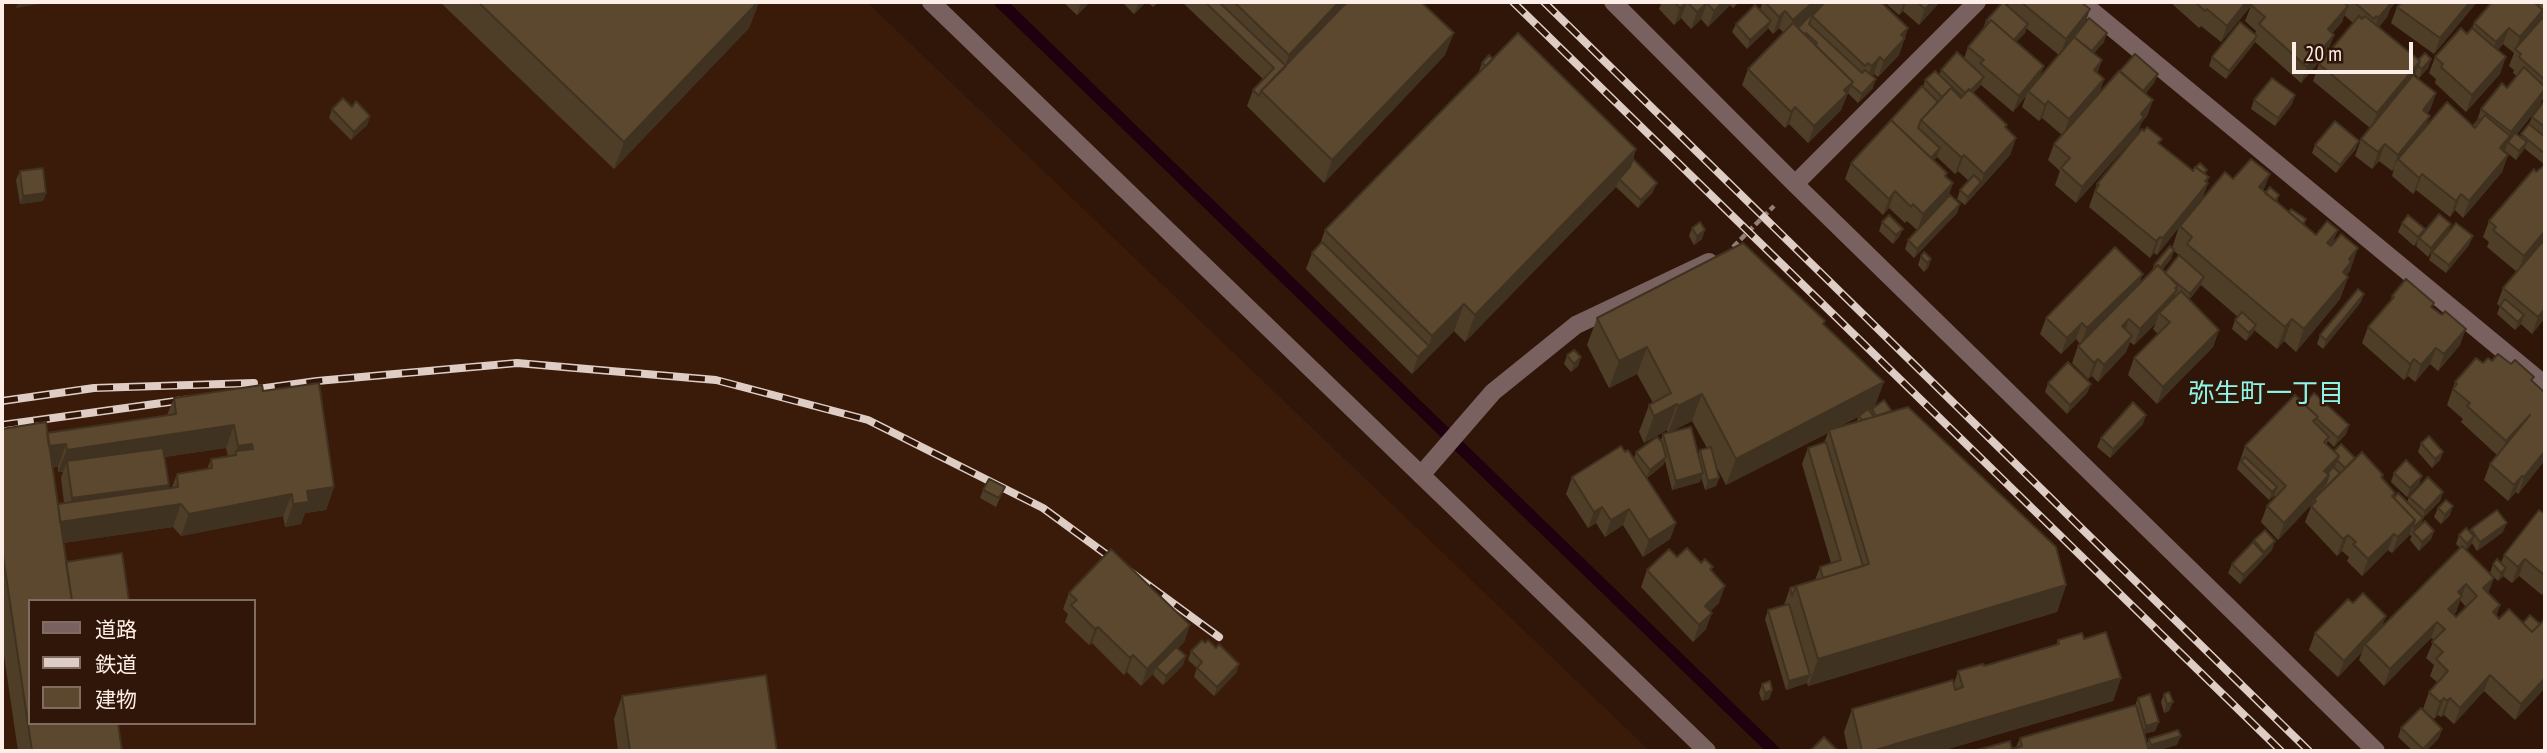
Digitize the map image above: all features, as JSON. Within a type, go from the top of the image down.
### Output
[{"type":"street","points":[[931,2],[1707,751]]},
{"type":"street","points":[[1613,2],[1795,184],[2376,751]]},
{"type":"street","points":[[1795,184],[1976,2]]},
{"type":"street","points":[[2081,2],[2545,385]]},
{"type":"street","points":[[1421,475],[1493,392],[1576,325],[1725,254]]},
{"type":"path","points":[[1725,254],[1795,184]]},
{"type":"shaded area","points":[[2,2],[867,2],[1650,751],[2,751]]},
{"type":"building","points":[[478,2],[758,2],[624,142]]},
{"type":"building","points":[[1205,2],[1219,2],[1286,66],[1259,96],[1253,90],[1274,68]]},
{"type":"building","points":[[1234,2],[1339,2],[1289,55]]},
{"type":"building","points":[[1347,2],[1421,2],[1454,33],[1332,160],[1261,91]]},
{"type":"building","points":[[1674,2],[1687,2],[1680,8]]},
{"type":"building","points":[[1687,2],[1723,2],[1714,11],[1707,3],[1697,12]]},
{"type":"building","points":[[1765,2],[1813,2],[1793,20],[1785,11],[1779,17]]},
{"type":"building","points":[[1825,2],[1881,2],[1908,28],[1901,35],[1905,38],[1884,61],[1880,57],[1872,66],[1868,63],[1865,66],[1812,16]]},
{"type":"building","points":[[1917,2],[1932,2],[1925,9]]},
{"type":"building","points":[[2003,2],[2028,24],[2014,40],[1991,20],[1989,23],[1986,21]]},
{"type":"building","points":[[2021,2],[2081,2],[2090,9],[2066,39]]},
{"type":"building","points":[[2195,2],[2246,2],[2227,26]]},
{"type":"building","points":[[2253,2],[2343,2],[2348,6],[2328,29],[2334,35],[2307,67],[2259,24],[2265,17],[2251,5]]},
{"type":"building","points":[[2354,2],[2392,2],[2374,19]]},
{"type":"building","points":[[2402,2],[2470,2],[2440,38],[2397,7]]},
{"type":"building","points":[[2492,2],[2537,2],[2543,10],[2520,37],[2509,28],[2496,42],[2474,23]]},
{"type":"building","points":[[2545,2],[2545,14],[2541,19],[2543,10],[2538,6]]},
{"type":"building","points":[[1755,5],[1771,21],[1750,40],[1736,24]]},
{"type":"building","points":[[1816,9],[1809,24],[1862,73],[1865,70],[1876,79],[1862,94],[1815,45],[1817,43],[1798,28]]},
{"type":"building","points":[[2545,15],[2545,80],[2519,57],[2521,54],[2515,49]]},
{"type":"building","points":[[2359,16],[2362,19],[2365,16],[2420,61],[2377,113],[2319,64]]},
{"type":"building","points":[[2089,18],[2107,33],[2092,51],[2074,37]]},
{"type":"building","points":[[1991,20],[2044,66],[2019,96],[1980,63],[1984,60],[1968,47]]},
{"type":"building","points":[[2240,22],[2257,36],[2229,71],[2212,57]]},
{"type":"building","points":[[1793,23],[1853,82],[1844,90],[1847,94],[1814,126],[1795,107],[1791,112],[1748,69]]},
{"type":"building","points":[[2461,28],[2467,34],[2472,28],[2506,57],[2472,95],[2441,67],[2443,64],[2435,57]]},
{"type":"building","points":[[1518,33],[1636,149],[1475,315],[1464,304],[1432,336],[1325,230]]},
{"type":"building","points":[[2074,37],[2102,60],[2094,70],[2104,79],[2069,119],[2048,101],[2045,105],[2028,91]]},
{"type":"building","points":[[1957,52],[1984,77],[1965,93],[1941,70]]},
{"type":"building","points":[[2425,53],[2431,59],[2422,69],[2418,66],[2418,60]]},
{"type":"building","points":[[2135,54],[2158,74],[2143,91],[2120,71]]},
{"type":"building","points":[[1489,55],[1493,59],[1486,66],[1482,63]]},
{"type":"building","points":[[2524,67],[2545,89],[2511,132],[2481,109],[2502,83],[2507,88]]},
{"type":"building","points":[[1935,71],[1962,96],[1961,98],[1951,88],[1942,97],[1925,80]]},
{"type":"building","points":[[2119,71],[2153,100],[2141,114],[2144,117],[2082,187],[2061,168],[2070,158],[2054,144]]},
{"type":"building","points":[[2413,75],[2436,93],[2423,110],[2430,116],[2398,155],[2385,144],[2378,152],[2361,139]]},
{"type":"building","points":[[2272,78],[2295,95],[2278,118],[2254,100]]},
{"type":"building","points":[[1922,86],[1938,102],[1921,120],[1918,128],[1940,148],[1931,158],[1890,121]]},
{"type":"building","points":[[1951,88],[1961,98],[1969,89],[2007,125],[2005,127],[2016,138],[1984,174],[1921,120]]},
{"type":"building","points":[[343,98],[352,107],[356,101],[370,116],[354,132],[332,109]]},
{"type":"building","points":[[2545,100],[2545,127],[2532,117]]},
{"type":"building","points":[[2447,102],[2475,128],[2485,115],[2510,136],[2500,148],[2508,155],[2469,201],[2461,194],[2456,201],[2422,174],[2419,178],[2398,159]]},
{"type":"building","points":[[1891,120],[1947,173],[1945,176],[1953,183],[1923,214],[1913,204],[1911,207],[1895,191],[1889,199],[1851,163]]},
{"type":"building","points":[[2335,121],[2359,141],[2340,165],[2315,145]]},
{"type":"building","points":[[2529,124],[2545,137],[2545,154],[2521,134]]},
{"type":"building","points":[[2147,127],[2162,139],[2158,143],[2193,171],[2195,167],[2209,177],[2205,181],[2208,183],[2163,238],[2160,237],[2156,241],[2095,191],[2099,185],[2097,184],[2142,129],[2144,131]]},
{"type":"building","points":[[2515,133],[2527,142],[2519,151],[2508,142]]},
{"type":"building","points":[[1633,159],[1657,183],[1641,200],[1619,179],[1630,167]]},
{"type":"building","points":[[2251,159],[2270,174],[2259,187],[2316,235],[2327,221],[2338,230],[2327,243],[2331,246],[2341,234],[2358,248],[2343,272],[2348,277],[2304,329],[2292,319],[2285,327],[2187,244],[2192,237],[2180,226],[2225,172],[2233,179]]},
{"type":"building","points":[[2200,163],[2207,170],[2204,173],[2196,167]]},
{"type":"building","points":[[2545,165],[2545,231],[2524,256],[2493,230],[2496,227],[2489,221],[2534,169],[2536,172]]},
{"type":"building","points":[[43,168],[46,193],[23,196],[20,171]]},
{"type":"building","points":[[1974,175],[1981,182],[1968,197],[1960,190]]},
{"type":"building","points":[[2270,187],[2279,195],[2275,201],[2265,193]]},
{"type":"building","points":[[1950,195],[1960,204],[1917,249],[1908,240]]},
{"type":"building","points":[[2291,209],[2306,219],[2303,224],[2289,212]]},
{"type":"building","points":[[2439,214],[2451,224],[2431,248],[2419,238]]},
{"type":"building","points":[[1889,215],[1903,229],[1896,235],[1882,222]]},
{"type":"building","points":[[2408,215],[2425,229],[2418,237],[2402,223]]},
{"type":"building","points":[[1700,222],[1705,230],[1697,236],[1692,228]]},
{"type":"building","points":[[2456,223],[2473,236],[2449,265],[2432,252]]},
{"type":"building","points":[[1322,242],[1429,346],[1418,357],[1312,253]]},
{"type":"building","points":[[2542,242],[2545,245],[2545,309],[2538,317],[2503,288]]},
{"type":"building","points":[[1743,243],[1884,382],[1736,459],[1702,394],[1654,416],[1649,405],[1671,393],[1647,347],[1619,361],[1597,318]]},
{"type":"building","points":[[2170,246],[2174,250],[2160,268],[2158,265],[2156,267],[2154,265]]},
{"type":"building","points":[[2115,247],[2143,274],[2087,328],[2082,323],[2067,338],[2046,318]]},
{"type":"building","points":[[1924,252],[1931,259],[1927,263],[1921,256]]},
{"type":"building","points":[[2179,255],[2204,277],[2190,294],[2165,273]]},
{"type":"building","points":[[2158,265],[2178,286],[2175,288],[2177,290],[2140,329],[2129,319],[2122,326],[2132,336],[2104,365],[2098,359],[2094,363],[2078,346]]},
{"type":"building","points":[[2406,279],[2434,303],[2431,307],[2442,315],[2445,311],[2466,329],[2444,354],[2436,348],[2421,365],[2414,359],[2410,364],[2368,327]]},
{"type":"building","points":[[2358,289],[2364,294],[2326,340],[2320,335]]},
{"type":"building","points":[[2181,291],[2219,330],[2163,387],[2134,358],[2170,322],[2159,313]]},
{"type":"building","points":[[2505,299],[2524,315],[2518,322],[2500,306]]},
{"type":"building","points":[[2242,312],[2256,325],[2249,333],[2235,320]]},
{"type":"building","points":[[1574,350],[1581,357],[1574,364],[1567,355]]},
{"type":"building","points":[[2498,354],[2511,364],[2515,360],[2534,377],[2531,380],[2545,393],[2545,451],[2514,485],[2490,464],[2530,415],[2506,441],[2467,406],[2470,403],[2453,389],[2457,384],[2455,382],[2476,358],[2483,363],[2488,358],[2492,361]]},
{"type":"building","points":[[2068,362],[2091,384],[2070,405],[2048,383]]},
{"type":"building","points":[[319,383],[334,487],[307,491],[309,502],[293,504],[292,494],[189,514],[181,504],[60,522],[58,504],[178,487],[177,474],[212,468],[211,459],[253,449],[252,444],[238,446],[234,425],[67,450],[66,444],[49,446],[47,433],[176,414],[174,398],[262,385],[263,391]]},
{"type":"building","points":[[2314,393],[2349,425],[2338,438],[2304,404]]},
{"type":"building","points":[[2295,395],[2318,417],[2313,421],[2329,437],[2324,442],[2339,456],[2324,471],[2329,475],[2284,523],[2267,506],[2286,486],[2245,446]]},
{"type":"building","points":[[1884,400],[1891,410],[1876,416],[1872,409]]},
{"type":"building","points":[[2133,402],[2146,415],[2113,449],[2101,438]]},
{"type":"building","points":[[1908,407],[2056,547],[2066,585],[1818,659],[1796,586],[1869,564],[1829,430]]},
{"type":"building","points":[[1868,409],[1874,417],[1862,420],[1859,416]]},
{"type":"building","points":[[46,422],[72,599],[28,599],[28,724],[2,549],[2,429]]},
{"type":"building","points":[[1691,427],[1703,473],[1676,481],[1663,434]]},
{"type":"building","points":[[2429,436],[2443,452],[2435,459],[2421,443]]},
{"type":"building","points":[[1657,437],[1662,442],[1666,457],[1650,470],[1636,452]]},
{"type":"building","points":[[1826,442],[1863,566],[1823,578],[1820,567],[1841,560],[1808,448]]},
{"type":"building","points":[[2341,444],[2355,458],[2345,468],[2337,460],[2339,456],[2334,451]]},
{"type":"building","points":[[1621,446],[1625,452],[1628,450],[1676,523],[1649,540],[1629,509],[1611,520],[1602,507],[1594,512],[1572,477]]},
{"type":"building","points":[[1711,447],[1719,478],[1708,481],[1700,450]]},
{"type":"building","points":[[163,448],[169,485],[72,498],[67,461]]},
{"type":"building","points":[[2362,452],[2383,475],[2381,477],[2395,493],[2392,496],[2415,520],[2398,537],[2394,534],[2368,559],[2353,544],[2356,542],[2348,535],[2343,539],[2311,506],[2316,501],[2314,499]]},
{"type":"building","points":[[2245,457],[2277,487],[2272,492],[2241,461]]},
{"type":"building","points":[[2406,460],[2422,476],[2410,488],[2394,473]]},
{"type":"building","points":[[2333,467],[2340,473],[2324,489],[2322,487],[2326,483],[2327,474]]},
{"type":"building","points":[[2428,477],[2443,492],[2425,511],[2409,497]]},
{"type":"building","points":[[989,479],[1005,487],[999,498],[983,490]]},
{"type":"building","points":[[2398,493],[2423,518],[2414,527],[2415,520],[2394,498]]},
{"type":"building","points":[[2446,500],[2453,506],[2445,515],[2438,508]]},
{"type":"building","points":[[2497,510],[2507,523],[2480,542],[2471,529]]},
{"type":"building","points":[[2539,510],[2545,514],[2545,576],[2525,559],[2518,567],[2504,555]]},
{"type":"building","points":[[2425,521],[2434,531],[2422,542],[2413,532]]},
{"type":"building","points":[[2466,528],[2474,536],[2467,544],[2459,535]]},
{"type":"building","points":[[2265,530],[2275,541],[2264,552],[2254,540]]},
{"type":"building","points":[[2253,542],[2264,554],[2243,575],[2232,564]]},
{"type":"building","points":[[2462,546],[2494,578],[2483,588],[2500,605],[2493,612],[2499,619],[2509,609],[2532,632],[2545,619],[2545,678],[2521,704],[2490,675],[2460,708],[2450,698],[2447,701],[2444,698],[2440,702],[2429,692],[2448,671],[2436,659],[2443,652],[2432,642],[2445,629],[2437,622],[2390,669],[2365,644]],"holes":[[[2466,584],[2477,596],[2456,617],[2448,609],[2462,596],[2458,592]]]},
{"type":"building","points":[[1687,548],[1701,563],[1705,559],[1713,567],[1710,569],[1725,586],[1705,606],[1712,613],[1699,625],[1647,570],[1669,549],[1677,557]]},
{"type":"building","points":[[1111,549],[1190,625],[1147,669],[1133,655],[1130,658],[1098,627],[1095,629],[1071,605],[1077,600],[1069,593]]},
{"type":"building","points":[[122,553],[129,599],[72,599],[66,562]]},
{"type":"building","points":[[2497,559],[2506,568],[2501,573],[2493,564]]},
{"type":"building","points":[[2363,593],[2386,616],[2344,661],[2315,633],[2348,599],[2353,603]]},
{"type":"building","points":[[1789,604],[1810,675],[1789,681],[1768,610]]},
{"type":"building","points":[[2530,615],[2540,624],[2532,632],[2523,623]]},
{"type":"building","points":[[2106,632],[2121,678],[1872,751],[1862,751],[1852,709],[1953,680],[1955,690],[1963,687],[1958,671],[2059,644],[2058,640],[2082,633],[2084,639]]},
{"type":"building","points":[[1202,640],[1205,643],[1208,640],[1216,648],[1219,644],[1239,664],[1217,687],[1197,668],[1202,662],[1191,651]]},
{"type":"building","points":[[1176,647],[1186,656],[1166,676],[1156,667]]},
{"type":"building","points":[[766,675],[777,751],[630,751],[622,696]]},
{"type":"building","points":[[1770,681],[1772,690],[1765,693],[1762,684]]},
{"type":"building","points":[[2169,692],[2173,702],[2167,704],[2164,694]]},
{"type":"building","points":[[2150,694],[2159,722],[2146,726],[2138,698]]},
{"type":"building","points":[[2136,705],[2149,751],[1973,751],[2010,741],[2012,749],[2022,746],[2020,738]]},
{"type":"building","points":[[2421,708],[2442,729],[2423,749],[2401,728]]},
{"type":"building","points":[[28,725],[118,725],[122,751],[32,751]]},
{"type":"building","points":[[2178,730],[2181,736],[2151,745],[2149,739]]},
{"type":"building","points":[[1824,737],[1838,751],[1810,751]]},
{"type":"waterway","points":[[1000,2],[1774,751]]},
{"type":"railway","points":[[1513,2],[2281,751]]},
{"type":"railway","points":[[1544,2],[2309,751]]},
{"type":"railway","points":[[243,391],[317,381],[517,363],[716,380],[868,420],[1043,508],[1219,637]]},
{"type":"railway","points":[[2,401],[94,388],[254,383]]},
{"type":"railway","points":[[2,425],[191,399]]},
{"type":"district","name":"弥生町一丁目","points":[[2266,395]]}]
